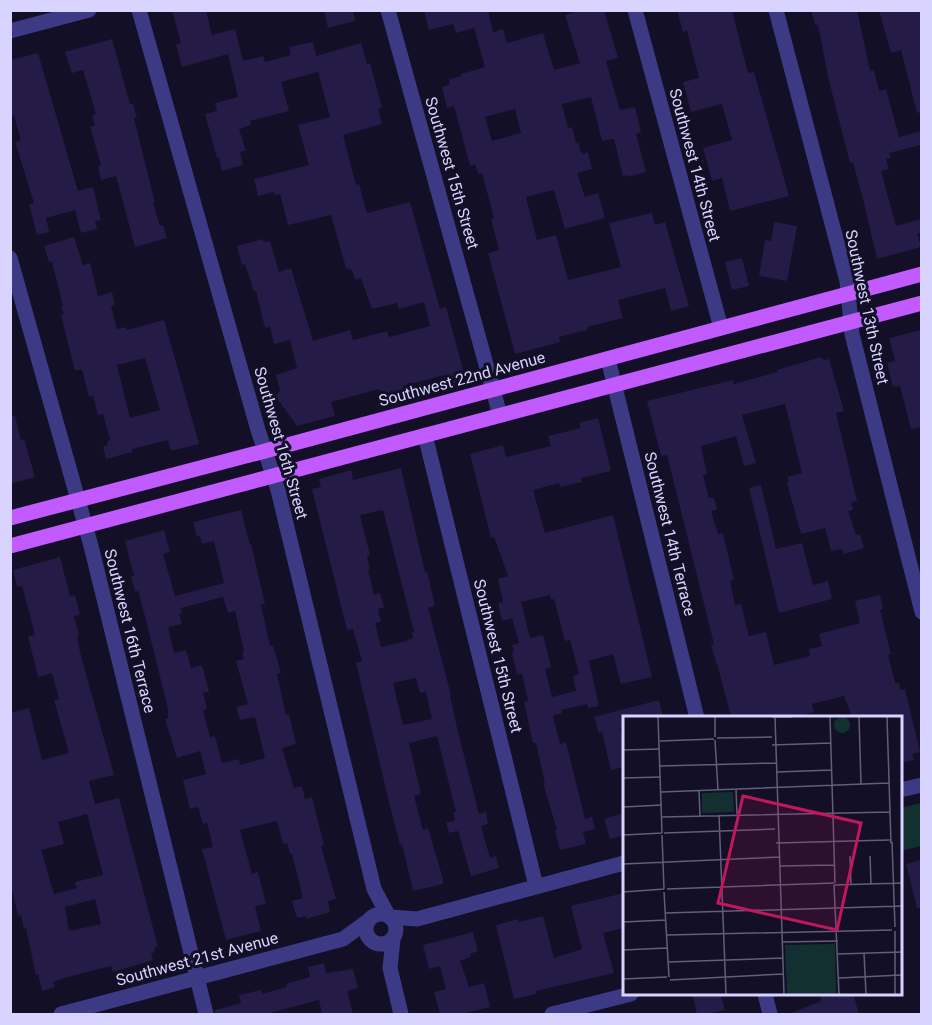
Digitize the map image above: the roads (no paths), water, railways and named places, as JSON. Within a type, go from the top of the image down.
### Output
[{"type":"main road","name":"Southwest 22nd Avenue","points":[[10,518],[921,274]]},
{"type":"main road","points":[[10,546],[921,303]]},
{"type":"street","points":[[10,32],[89,10]]},
{"type":"street","name":"Southwest 16th Street","points":[[139,10],[274,476],[374,889],[389,916]]},
{"type":"street","name":"Southwest 15th Street","points":[[388,10],[500,415]]},
{"type":"street","name":"Southwest 14th Street","points":[[634,10],[721,328]]},
{"type":"street","name":"Southwest 13th Street","points":[[776,10],[848,294],[853,342],[921,612]]},
{"type":"street","name":"Southwest 16th Terrace","points":[[10,258],[86,527],[206,1014]]},
{"type":"street","name":"Southwest 14th Terrace","points":[[608,359],[697,716]]},
{"type":"street","name":"Southwest 15th Street","points":[[425,435],[536,886]]},
{"type":"street","points":[[902,790],[921,785]]},
{"type":"street","points":[[401,1014],[390,968],[366,929],[370,919],[379,914],[417,919],[623,863]]},
{"type":"street","name":"Southwest 16th Street","points":[[370,919],[374,889]]},
{"type":"street","points":[[389,916],[396,926],[390,968]]},
{"type":"street","name":"Southwest 21st Avenue","points":[[343,939],[370,919]]},
{"type":"street","points":[[374,942],[385,944],[417,919]]},
{"type":"street","name":"Southwest 21st Avenue","points":[[61,1014],[343,939],[374,942]]},
{"type":"street","points":[[552,1014],[623,995]]},
{"type":"street","points":[[765,995],[770,1014]]}]
